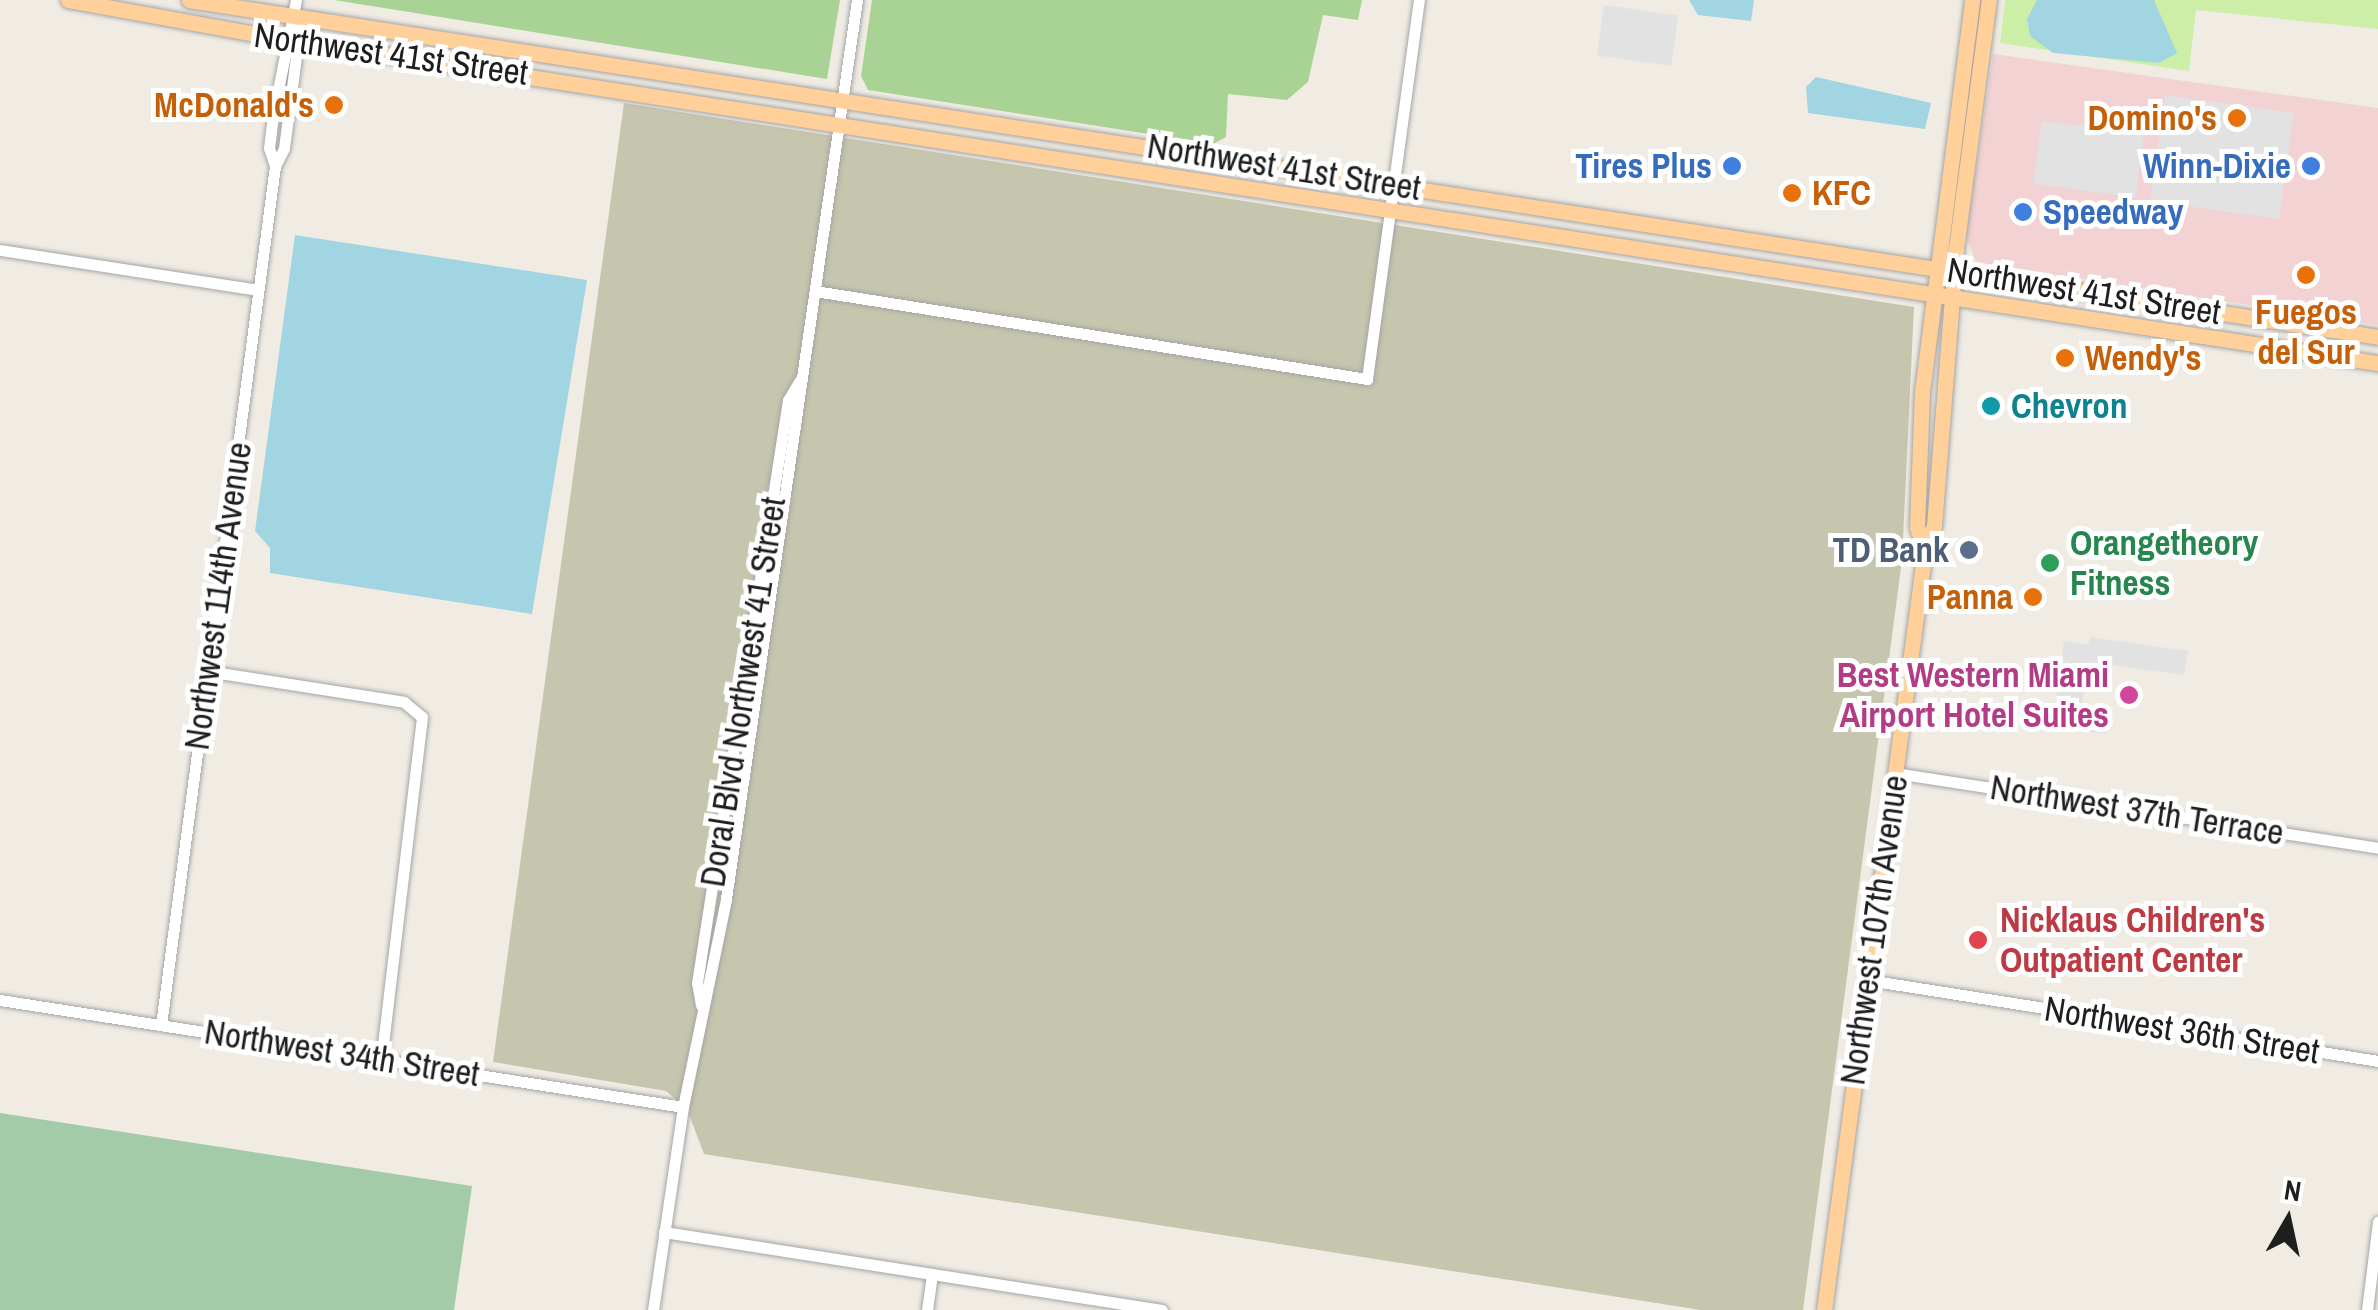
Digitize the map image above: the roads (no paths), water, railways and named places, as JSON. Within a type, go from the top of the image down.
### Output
[{"type":"main road","name":"Northwest 41st Street","points":[[68,0],[291,40],[840,121],[2378,364]]},
{"type":"main road","name":"Northwest 41st Street","points":[[189,0],[2378,338]]},
{"type":"main road","name":"Northwest 107th Avenue","points":[[1925,549],[1917,527],[1918,447],[1936,268],[1972,0]]},
{"type":"main road","name":"Northwest 107th Avenue","points":[[1824,1310],[1925,549],[1934,526],[1954,271],[1989,0]]},
{"type":"main road","points":[[452,62],[482,45]]},
{"type":"street","name":"Northwest 114th Avenue","points":[[161,1025],[274,166],[284,148],[296,0]]},
{"type":"street","name":"Doral Blvd Northwest 41 Street","points":[[653,1310],[701,1006],[698,983],[782,436],[788,400],[800,380],[857,0]]},
{"type":"street","points":[[815,291],[1367,379],[1420,0]]},
{"type":"street","points":[[0,250],[258,290]]},
{"type":"street","points":[[207,671],[404,702],[417,710],[424,733],[381,1059]]},
{"type":"street","name":"Northwest 37th Terrace","points":[[1895,773],[2378,848]]},
{"type":"street","name":"Northwest 36th Street","points":[[1868,980],[2378,1061]]},
{"type":"street","name":"Northwest 34th Street","points":[[0,1000],[683,1107]]},
{"type":"street","points":[[2366,1310],[2378,1222]]},
{"type":"street","points":[[664,1232],[1162,1310]]},
{"type":"street","points":[[927,1310],[932,1274]]},
{"type":"water","points":[[1689,0],[1754,0],[1751,21],[1698,15]]},
{"type":"water","points":[[2037,0],[2154,0],[2177,53],[2159,63],[2053,53],[2030,36],[2027,19]]},
{"type":"water","points":[[1816,77],[1931,103],[1925,129],[1808,113],[1806,87]]},
{"type":"water","points":[[295,235],[587,280],[532,614],[270,573],[270,548],[255,531]]},
{"type":"place","name":"McDonald's","points":[[334,105]]},
{"type":"place","name":"Domino's","points":[[2237,118]]},
{"type":"place","name":"Tires Plus","points":[[1732,166]]},
{"type":"place","name":"Winn-Dixie","points":[[2311,166]]},
{"type":"place","name":"KFC","points":[[1792,193]]},
{"type":"place","name":"Speedway","points":[[2023,212]]},
{"type":"place","name":"Fuegos del Sur","points":[[2306,275]]},
{"type":"place","name":"Wendy's","points":[[2065,358]]},
{"type":"place","name":"Chevron","points":[[1991,406]]},
{"type":"place","name":"TD Bank","points":[[1969,550]]},
{"type":"place","name":"Orangetheory Fitness","points":[[2050,563]]},
{"type":"place","name":"Panna","points":[[2033,597]]},
{"type":"place","name":"Best Western Miami Airport Hotel Suites","points":[[2129,695]]},
{"type":"place","name":"Nicklaus Children's Outpatient Center","points":[[1978,940]]}]
